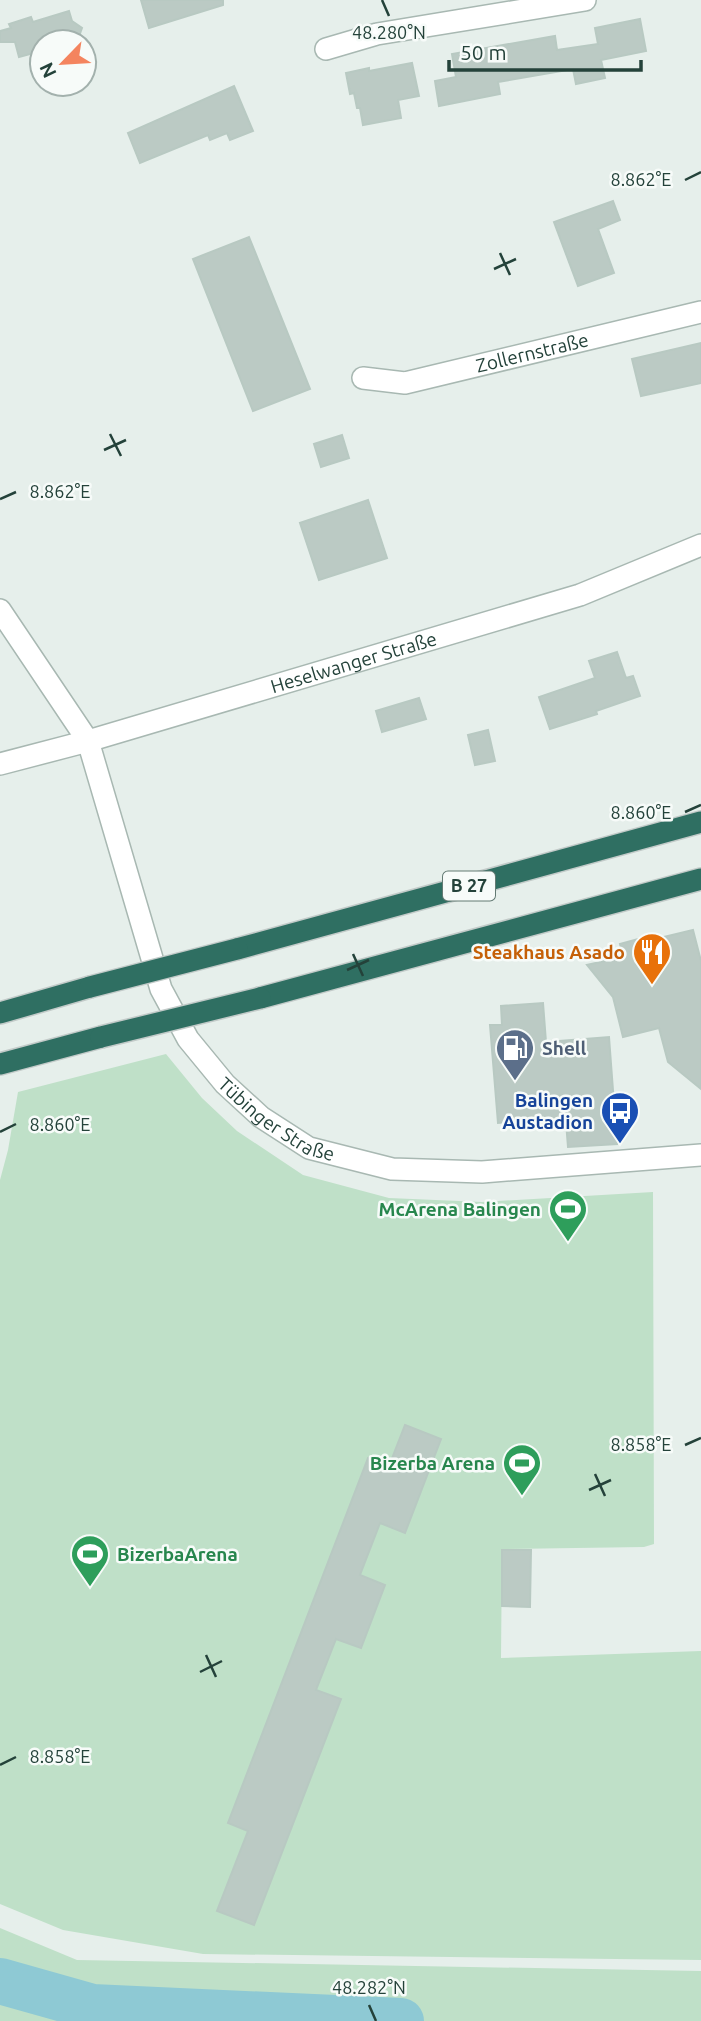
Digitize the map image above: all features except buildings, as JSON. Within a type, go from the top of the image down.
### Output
[{"type":"highway","name":"B 27","points":[[0,1013],[701,822]]},
{"type":"highway","points":[[0,1064],[260,998],[701,879]]},
{"type":"street","points":[[326,49],[377,34],[585,0]]},
{"type":"street","name":"Zollernstraße","points":[[363,378],[405,383],[701,312]]},
{"type":"street","name":"Heselwanger Straße","points":[[0,764],[88,741],[580,595],[701,545]]},
{"type":"street","name":"Tübinger Straße","points":[[0,610],[88,741],[160,989],[187,1039],[225,1084],[261,1117],[309,1148],[392,1169],[482,1172],[701,1155]]},
{"type":"green space","points":[[166,1054],[202,1098],[237,1131],[303,1175],[389,1198],[482,1202],[653,1192],[654,1544],[644,1547],[502,1549],[501,1658],[701,1651],[701,1960],[203,1954],[63,1930],[0,1904],[0,1180],[18,1092]]},
{"type":"green space","points":[[0,1928],[77,1960],[701,1971],[701,2021],[0,2021]]},
{"type":"waterway","points":[[0,1981],[92,2007],[401,2021]]},
{"type":"place","name":"Steakhaus Asado","points":[[652,986]]},
{"type":"place","name":"Shell","points":[[515,1082]]},
{"type":"place","name":"Balingen Austadion","points":[[620,1145]]},
{"type":"place","name":"McArena Balingen","points":[[568,1243]]},
{"type":"place","name":"Bizerba Arena","points":[[522,1497]]},
{"type":"place","name":"BizerbaArena","points":[[90,1588]]}]
